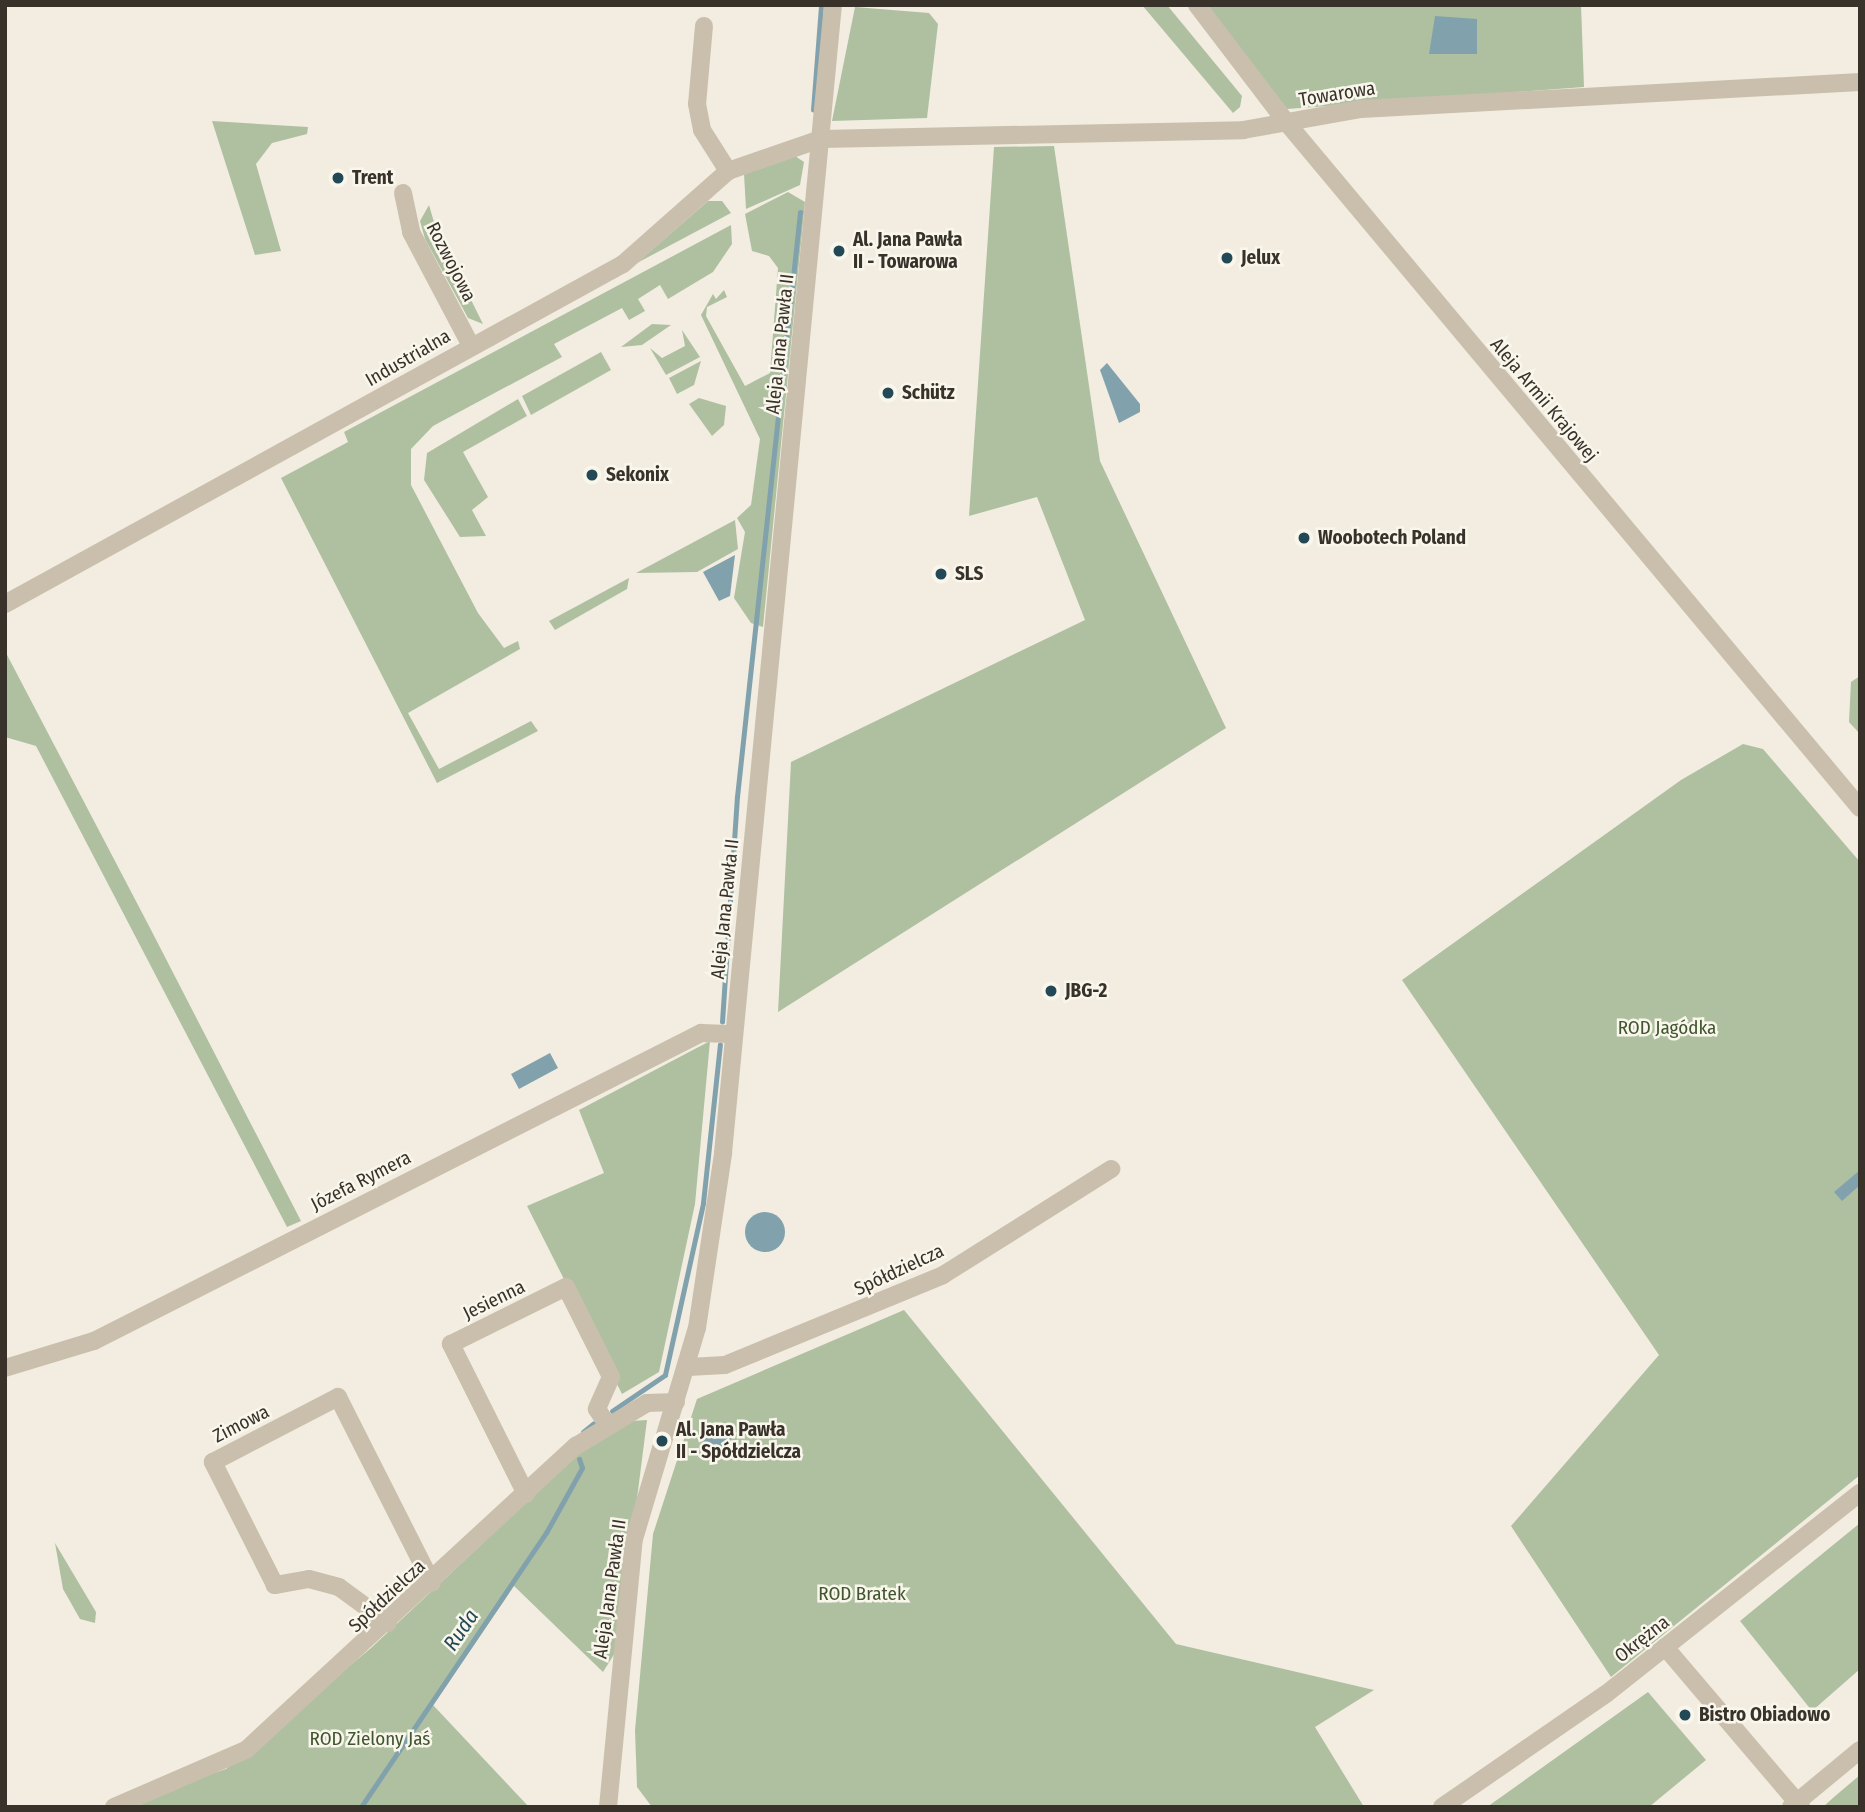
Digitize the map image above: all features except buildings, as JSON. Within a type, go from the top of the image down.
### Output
[{"type":"street","name":"Aleja Jana Pawła II","points":[[608,1807],[635,1539],[688,1367],[708,1272],[734,1034],[833,5]]},
{"type":"street","name":"Aleja Armii Krajowej","points":[[1183,5],[1198,10],[1287,123],[1860,808]]},
{"type":"street","points":[[704,26],[697,104],[702,130],[729,170]]},
{"type":"street","name":"Towarowa","points":[[821,139],[1243,130],[1361,109],[1860,82]]},
{"type":"street","name":"Industrialna","points":[[5,604],[622,264],[729,170],[821,139]]},
{"type":"street","name":"Rozwojowa","points":[[403,193],[411,232],[471,346]]},
{"type":"street","name":"Józefa Rymera","points":[[5,1368],[94,1341],[701,1033],[734,1034]]},
{"type":"street","name":"Spółdzielcza","points":[[688,1367],[725,1365],[912,1290],[1111,1168]]},
{"type":"street","name":"Jesienna","points":[[526,1494],[451,1344],[566,1287],[611,1377],[597,1409],[608,1426]]},
{"type":"street","name":"Zimowa","points":[[388,1623],[339,1587],[309,1579],[275,1586],[214,1462],[338,1397],[432,1583]]},
{"type":"street","name":"Spółdzielcza","points":[[114,1807],[246,1750],[432,1583],[526,1494],[608,1426],[647,1403],[676,1402]]},
{"type":"street","name":"Okrężna","points":[[1442,1807],[1519,1758],[1860,1493]]},
{"type":"street","points":[[1665,1647],[1796,1805],[1860,1750]]},
{"type":"green space","points":[[1142,5],[1167,5],[1242,96],[1240,107],[1233,113]]},
{"type":"green space","points":[[1206,5],[1581,5],[1584,87],[1287,109]]},
{"type":"green space","points":[[855,7],[929,13],[938,24],[927,118],[832,121]]},
{"type":"green space","points":[[212,121],[308,127],[307,134],[272,143],[256,164],[281,251],[255,255]]},
{"type":"green space","points":[[1054,146],[1100,461],[1226,728],[778,1012],[791,762],[1085,620],[1037,497],[969,516],[994,147]]},
{"type":"green space","points":[[795,156],[804,162],[800,185],[746,209],[744,174]]},
{"type":"green space","points":[[788,192],[805,202],[763,627],[751,623],[734,598],[745,532],[737,518],[751,505],[760,439],[701,315],[713,294],[716,299],[724,290],[727,297],[707,307],[706,316],[745,386],[770,373],[778,268],[769,256],[752,251],[745,214]]},
{"type":"green space","points":[[708,201],[722,201],[731,213],[637,263]]},
{"type":"green space","points":[[429,205],[436,229],[483,324],[468,318],[425,239],[420,221]]},
{"type":"green space","points":[[731,225],[732,244],[713,272],[668,299],[660,285],[638,299],[645,311],[629,320],[622,308],[554,344],[562,357],[433,426],[411,449],[411,485],[478,613],[504,648],[518,641],[520,649],[408,713],[439,769],[531,721],[538,731],[437,783],[281,478],[348,442],[344,432]]},
{"type":"green space","points":[[652,324],[671,325],[642,345],[621,347]]},
{"type":"green space","points":[[682,330],[700,357],[666,375],[650,348],[662,358],[685,346]]},
{"type":"green space","points":[[601,352],[611,370],[531,415],[522,396]]},
{"type":"green space","points":[[701,361],[694,385],[677,394],[669,378]]},
{"type":"green space","points":[[699,398],[726,406],[724,425],[712,436],[689,404]]},
{"type":"green space","points":[[518,399],[527,416],[463,452],[488,497],[472,510],[486,536],[460,537],[424,480],[427,453]]},
{"type":"green space","points":[[735,520],[738,549],[697,572],[636,573]]},
{"type":"green space","points":[[629,578],[627,589],[555,630],[549,621]]},
{"type":"green space","points":[[5,651],[301,1221],[287,1227],[36,746],[5,737]]},
{"type":"green space","points":[[1860,676],[1860,734],[1849,722],[1851,682]]},
{"type":"green space","name":"ROD Jagódka","points":[[1743,744],[1763,749],[1860,862],[1860,1475],[1611,1677],[1511,1526],[1659,1355],[1402,980],[1681,780]]},
{"type":"green space","points":[[710,1041],[695,1204],[659,1372],[622,1394],[527,1206],[604,1173],[579,1110]]},
{"type":"green space","name":"ROD Bratek","points":[[904,1310],[1176,1644],[1374,1690],[1315,1727],[1364,1807],[652,1807],[637,1787],[635,1730],[653,1534],[697,1399]]},
{"type":"green space","name":"ROD Zielony Jaś","points":[[647,1420],[618,1648],[603,1672],[514,1586],[433,1705],[529,1807],[109,1807],[226,1769],[371,1648],[580,1452],[631,1421]]},
{"type":"green space","points":[[1860,1523],[1860,1669],[1812,1711],[1740,1621]]},
{"type":"green space","points":[[55,1543],[96,1612],[95,1623],[80,1619],[63,1589]]},
{"type":"green space","points":[[1648,1692],[1706,1760],[1649,1807],[1487,1807]]},
{"type":"green space","points":[[1860,1775],[1860,1807],[1823,1807],[1834,1797]]},
{"type":"water","points":[[1435,16],[1477,19],[1477,54],[1429,54]]},
{"type":"water","points":[[1107,363],[1140,404],[1140,412],[1119,423],[1100,370]]},
{"type":"water","points":[[735,555],[730,596],[719,601],[703,572]]},
{"type":"water","points":[[550,1053],[558,1068],[519,1089],[511,1074]]},
{"type":"water","points":[[1860,1170],[1860,1185],[1842,1201],[1834,1192]]},
{"type":"water","points":[[765,1212],[773,1213],[779,1218],[784,1224],[784,1240],[779,1246],[773,1251],[765,1252],[757,1251],[751,1246],[746,1240],[745,1232],[746,1224],[751,1218],[757,1213]]},
{"type":"water","points":[[733,1425],[730,1442],[711,1454],[703,1438]]},
{"type":"waterway","points":[[813,110],[821,5]]},
{"type":"waterway","points":[[722,1022],[737,797],[800,212]]},
{"type":"waterway","points":[[612,1411],[665,1375],[703,1203],[720,1045]]},
{"type":"waterway","points":[[583,1432],[593,1424]]},
{"type":"waterway","name":"Ruda","points":[[361,1807],[546,1533],[582,1468],[579,1459]]},
{"type":"place","name":"Trent","points":[[338,178]]},
{"type":"place","name":"Al. Jana Pawła II - Towarowa","points":[[839,251]]},
{"type":"place","name":"Jelux","points":[[1227,258]]},
{"type":"place","name":"Schütz","points":[[888,393]]},
{"type":"place","name":"Sekonix","points":[[592,475]]},
{"type":"place","name":"Woobotech Poland","points":[[1304,538]]},
{"type":"place","name":"SLS","points":[[941,574]]},
{"type":"place","name":"JBG-2","points":[[1051,991]]},
{"type":"place","name":"Al. Jana Pawła II - Spółdzielcza","points":[[662,1441]]},
{"type":"place","name":"Bistro Obiadowo","points":[[1685,1715]]}]
